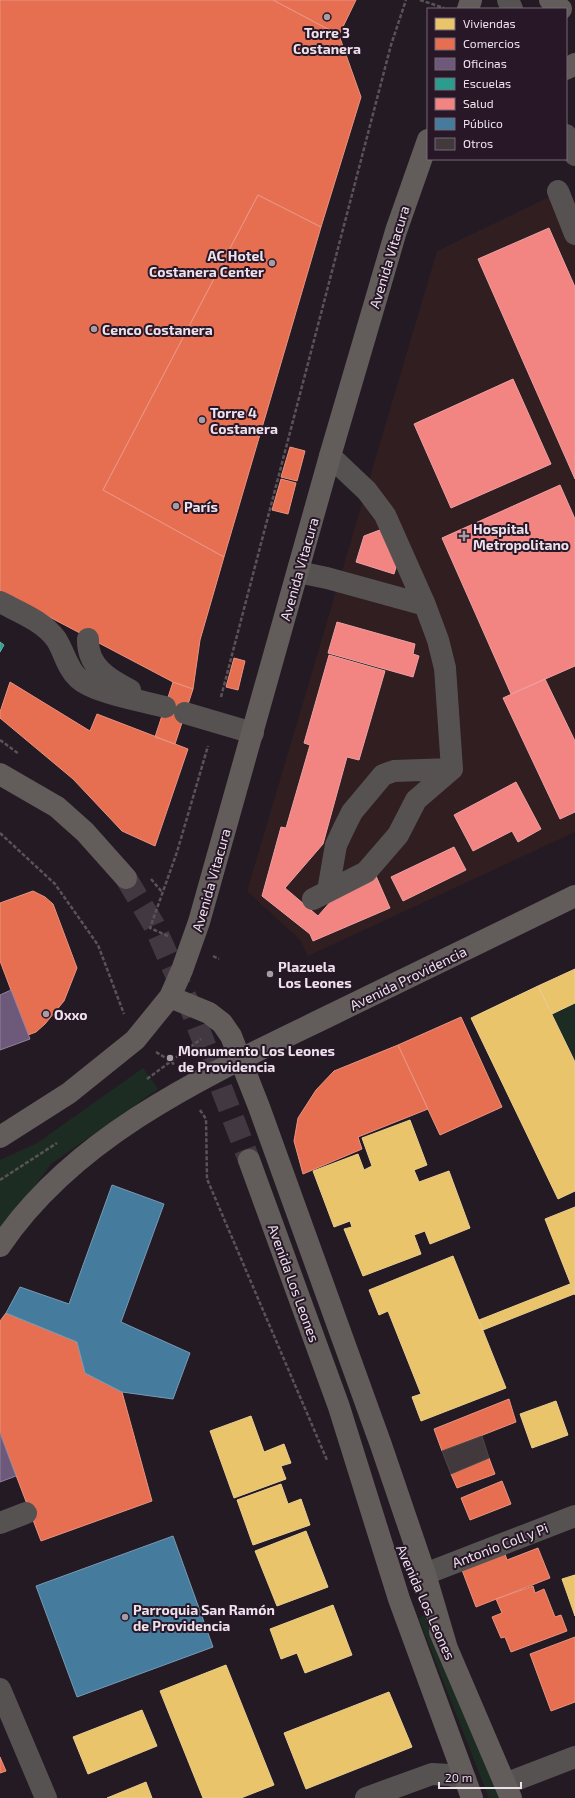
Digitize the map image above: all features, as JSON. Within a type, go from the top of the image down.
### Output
[{"type":"main road","points":[[550,0],[560,8]]},
{"type":"main road","name":"Avenida Vitacura","points":[[170,997],[192,945],[330,456],[396,231],[424,161],[427,145]]},
{"type":"main road","points":[[0,774],[57,806],[84,832],[126,878]]},
{"type":"main road","name":"Avenida Providencia","points":[[0,1246],[10,1231],[46,1188],[74,1163],[108,1137],[188,1088],[240,1058],[575,896]]},
{"type":"main road","points":[[0,1137],[69,1093],[135,1040],[170,997],[209,1013],[222,1023],[231,1036],[240,1058],[382,1445],[425,1574],[446,1645]]},
{"type":"main road","name":"Avenida Los Leones","points":[[249,1160],[339,1407],[400,1599],[468,1788]]},
{"type":"main road","name":"Avenida Los Leones","points":[[339,1407],[446,1645],[508,1791]]},
{"type":"street","points":[[567,137],[575,156]]},
{"type":"street","points":[[558,191],[575,234]]},
{"type":"street","points":[[330,456],[366,491],[385,515],[425,605],[438,640],[445,668],[452,769]]},
{"type":"street","points":[[298,572],[327,578],[425,605]]},
{"type":"street","points":[[0,602],[43,625],[56,639],[68,665],[78,678],[96,688],[165,707],[108,678],[95,666],[88,648],[88,639]]},
{"type":"street","points":[[185,713],[253,733]]},
{"type":"street","points":[[452,769],[416,800],[398,835],[366,872],[321,895],[336,845],[352,812],[382,775],[394,771],[452,769]]},
{"type":"street","points":[[0,1524],[26,1513]]},
{"type":"street","name":"Antonio Coll y Pi","points":[[425,1574],[575,1516]]},
{"type":"street","points":[[0,1689],[46,1798]]},
{"type":"street","points":[[508,1791],[575,1757]]},
{"type":"street","points":[[366,1798],[432,1774],[450,1775],[468,1788]]},
{"type":"path","points":[[192,945],[150,928],[177,852],[215,722],[392,45],[406,0]]},
{"type":"path","points":[[420,0],[444,8]]},
{"type":"path","points":[[0,833],[55,884],[98,945],[135,1040],[172,1062],[206,1120],[207,1179],[328,1463]]},
{"type":"shaded area","name":"Hospital Metropolitano","points":[[555,194],[575,243],[575,832],[308,956],[300,940],[247,891],[437,251]]},
{"type":"green space","points":[[575,1003],[575,1062],[552,1014]]},
{"type":"green space","points":[[143,1068],[158,1089],[51,1164],[0,1234],[0,1160],[37,1143]]},
{"type":"green space","points":[[427,1612],[500,1798],[489,1798],[419,1619]]},
{"type":"building: Viviendas","points":[[575,969],[575,1003],[552,1014],[538,986]]},
{"type":"building: Viviendas","points":[[538,986],[575,1062],[575,1191],[558,1199],[471,1018]]},
{"type":"building: Viviendas","points":[[410,1120],[427,1165],[414,1170],[419,1182],[449,1171],[470,1228],[430,1244],[425,1231],[414,1235],[421,1254],[363,1276],[344,1229],[352,1227],[350,1221],[334,1227],[313,1171],[358,1154],[364,1170],[372,1166],[362,1138]]},
{"type":"building: Viviendas","points":[[575,1207],[575,1295],[545,1219]]},
{"type":"building: Viviendas","points":[[453,1256],[506,1388],[421,1421],[412,1397],[421,1394],[388,1311],[379,1315],[369,1290]]},
{"type":"building: Viviendas","points":[[570,1284],[574,1294],[483,1330],[479,1320]]},
{"type":"building: Viviendas","points":[[556,1401],[568,1435],[532,1448],[520,1414]]},
{"type":"building: Viviendas","points":[[251,1416],[264,1452],[284,1444],[291,1463],[281,1466],[286,1479],[234,1498],[210,1431]]},
{"type":"building: Viviendas","points":[[281,1484],[288,1504],[301,1499],[310,1525],[253,1545],[237,1500]]},
{"type":"building: Viviendas","points":[[306,1531],[328,1587],[277,1606],[255,1551]]},
{"type":"building: Viviendas","points":[[575,1575],[575,1616],[562,1579]]},
{"type":"building: Viviendas","points":[[333,1605],[352,1655],[305,1673],[297,1653],[281,1659],[270,1629]]},
{"type":"building: Viviendas","points":[[226,1665],[274,1785],[241,1798],[203,1798],[160,1691]]},
{"type":"building: Viviendas","points":[[389,1692],[412,1747],[306,1789],[284,1733]]},
{"type":"building: Viviendas","points":[[142,1710],[157,1746],[88,1774],[73,1737]]},
{"type":"building: Viviendas","points":[[146,1782],[152,1798],[107,1798]]},
{"type":"building: Comercios","name":"Cenco Costanera","points":[[0,0],[273,0],[339,35],[361,97],[321,227],[258,195],[103,490],[224,557],[200,640],[193,689],[173,682],[0,591]]},
{"type":"building: Comercios","name":"Torre 3 Costanera","points":[[273,0],[356,0],[339,35]]},
{"type":"building: Comercios","name":"Torre 4 Costanera","points":[[258,195],[321,227],[224,557],[103,490]]},
{"type":"building: Comercios","points":[[290,447],[305,451],[297,481],[281,477]]},
{"type":"building: Comercios","points":[[281,479],[296,483],[288,514],[272,510]]},
{"type":"building: Comercios","points":[[234,658],[245,661],[238,690],[226,687]]},
{"type":"building: Comercios","points":[[10,682],[90,731],[97,714],[188,749],[155,846],[122,831],[73,779],[0,718],[0,712]]},
{"type":"building: Comercios","points":[[173,682],[193,689],[175,744],[155,737]]},
{"type":"building: Comercios","points":[[33,891],[45,897],[53,904],[77,968],[64,1001],[45,1024],[36,1032],[28,1035],[0,961],[0,903]]},
{"type":"building: Comercios","points":[[461,1017],[502,1107],[440,1135],[398,1045]]},
{"type":"building: Comercios","points":[[398,1045],[428,1109],[358,1137],[362,1149],[303,1174],[294,1141],[298,1118],[316,1090],[334,1071]]},
{"type":"building: Comercios","points":[[6,1313],[77,1342],[85,1373],[122,1392],[152,1501],[41,1541],[0,1433],[0,1321]]},
{"type":"building: Comercios","points":[[509,1399],[516,1422],[442,1451],[434,1429]]},
{"type":"building: Comercios","points":[[489,1458],[495,1474],[457,1488],[451,1474]]},
{"type":"building: Comercios","points":[[502,1481],[511,1504],[470,1520],[461,1498]]},
{"type":"building: Comercios","points":[[538,1548],[550,1578],[476,1607],[462,1570],[505,1554],[507,1560]]},
{"type":"building: Comercios","points":[[533,1586],[535,1593],[544,1589],[555,1617],[561,1615],[567,1631],[511,1652],[505,1637],[501,1638],[492,1617],[502,1613],[496,1599]]},
{"type":"building: Comercios","points":[[575,1637],[575,1702],[551,1711],[530,1654]]},
{"type":"building: Comercios","points":[[0,1757],[6,1771],[0,1773]]},
{"type":"building: Oficinas","points":[[11,990],[30,1039],[0,1050],[0,995]]},
{"type":"building: Oficinas","points":[[0,1433],[16,1476],[0,1482]]},
{"type":"building: Escuelas","points":[[0,642],[4,645],[0,652]]},
{"type":"building: Salud","points":[[549,228],[575,287],[575,479],[478,259]]},
{"type":"building: Salud","points":[[513,379],[551,464],[451,508],[414,424]]},
{"type":"building: Salud","points":[[560,485],[575,519],[575,666],[511,694],[442,538]]},
{"type":"building: Salud","points":[[385,528],[398,561],[394,574],[356,562],[364,536]]},
{"type":"building: Salud","points":[[337,622],[415,644],[413,654],[419,656],[413,677],[328,653]]},
{"type":"building: Salud","points":[[329,655],[385,671],[359,760],[347,757],[323,844],[285,888],[318,916],[339,892],[376,876],[390,908],[313,941],[310,934],[262,896],[281,827],[286,828],[310,745],[304,743]]},
{"type":"building: Salud","points":[[545,679],[575,741],[575,812],[560,819],[503,698]]},
{"type":"building: Salud","points":[[516,782],[541,829],[518,842],[512,831],[473,851],[454,815]]},
{"type":"building: Salud","points":[[454,847],[466,870],[403,901],[391,877]]},
{"type":"building: Público","points":[[112,1185],[164,1204],[121,1322],[190,1353],[173,1399],[122,1392],[85,1373],[77,1342],[6,1313],[20,1287],[69,1304]]},
{"type":"building: Público","name":"Parroquia San Ramón de Providencia","points":[[173,1536],[213,1647],[77,1697],[36,1586]]},
{"type":"building: Otros","points":[[482,1436],[489,1458],[451,1474],[442,1451]]},
{"type":"tunnel","points":[[126,878],[154,925],[191,1009],[249,1160]]},
{"type":"place","name":"Torre 3 Costanera","points":[[327,17]]},
{"type":"place","name":"AC Hotel Costanera Center","points":[[272,263]]},
{"type":"place","name":"Cenco Costanera","points":[[94,329]]},
{"type":"place","name":"Torre 4 Costanera","points":[[202,420]]},
{"type":"place","name":"París","points":[[176,506]]},
{"type":"place","name":"Hospital Metropolitano","points":[[464,536]]},
{"type":"place","name":"Plazuela Los Leones","points":[[270,974]]},
{"type":"place","name":"Oxxo","points":[[46,1014]]},
{"type":"place","name":"Monumento Los Leones de Providencia","points":[[170,1058]]},
{"type":"place","name":"Parroquia San Ramón de Providencia","points":[[125,1617]]}]
